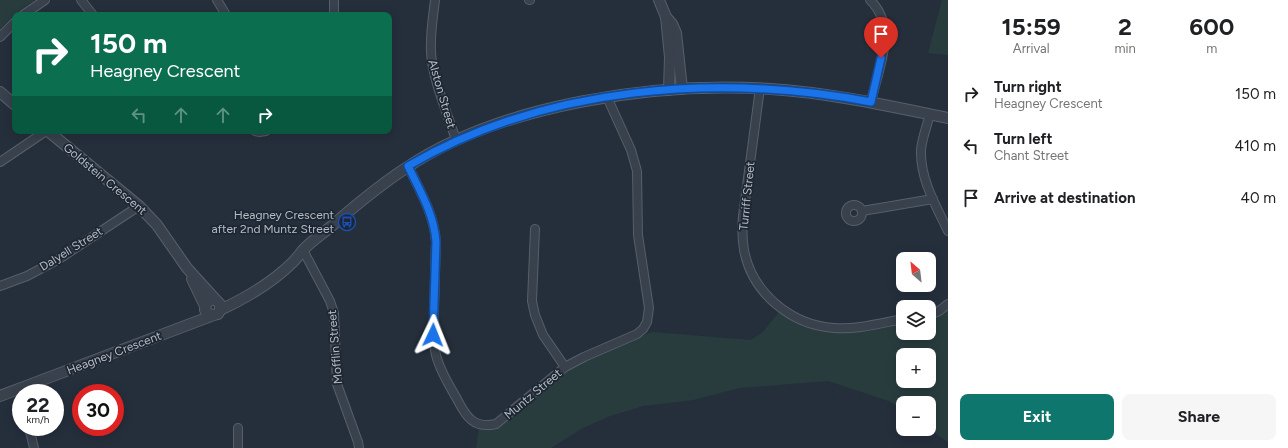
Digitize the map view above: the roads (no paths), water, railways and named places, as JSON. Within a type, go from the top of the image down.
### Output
[{"type":"street","points":[[27,12],[45,0]]},
{"type":"street","points":[[81,0],[91,12]]},
{"type":"street","points":[[217,0],[224,12]]},
{"type":"street","points":[[334,0],[334,12]]},
{"type":"street","name":"Alston Street","points":[[436,0],[431,36],[432,62],[456,140]]},
{"type":"street","points":[[659,0],[666,17],[670,57],[669,90]]},
{"type":"street","points":[[870,0],[883,18],[886,29],[886,41],[871,102]]},
{"type":"street","points":[[666,17],[672,24],[676,33],[682,89]]},
{"type":"street","points":[[0,37],[12,25]]},
{"type":"street","name":"Heagney Crescent","points":[[39,384],[183,327],[229,299],[240,298],[291,264],[304,250],[377,188],[408,166],[456,140],[522,116],[607,97],[682,89],[760,88],[816,93],[871,102],[948,118]]},
{"type":"street","name":"Turriff Street","points":[[760,88],[743,216],[742,234],[744,251],[754,276],[764,291],[776,304],[797,319],[812,325],[833,328],[849,328],[896,320]]},
{"type":"street","points":[[0,92],[12,102]]},
{"type":"street","name":"Muntz Street","points":[[408,166],[429,210],[435,229],[436,242],[433,335],[436,356],[463,412],[470,420],[487,426],[496,424],[554,375],[584,357],[637,334],[643,329],[649,318],[649,308],[638,235],[637,171],[634,157],[607,97]]},
{"type":"street","points":[[930,114],[922,150],[922,165],[925,180],[948,231]]},
{"type":"street","points":[[0,162],[42,134]]},
{"type":"street","name":"Goldstein Crescent","points":[[51,134],[140,206],[166,236],[187,268],[217,307],[208,314],[187,268]]},
{"type":"street","points":[[862,211],[933,199]]},
{"type":"street","name":"Dalyell Street","points":[[0,286],[27,276],[59,259],[140,206]]},
{"type":"street","points":[[535,229],[532,301],[534,315],[543,335],[565,368]]},
{"type":"street","name":"Mofflin Street","points":[[304,250],[330,301],[334,313],[337,384],[359,448]]},
{"type":"street","points":[[936,312],[948,304]]},
{"type":"street","name":"Heagney Crescent","points":[[183,327],[201,314],[205,307]]},
{"type":"street","name":"Heagney Crescent","points":[[0,396],[12,393]]},
{"type":"street","points":[[238,428],[238,448]]},
{"type":"street","points":[[31,436],[34,448]]},
{"type":"place","name":"Heagney Crescent after 2nd Muntz Street","points":[[347,222]]}]
